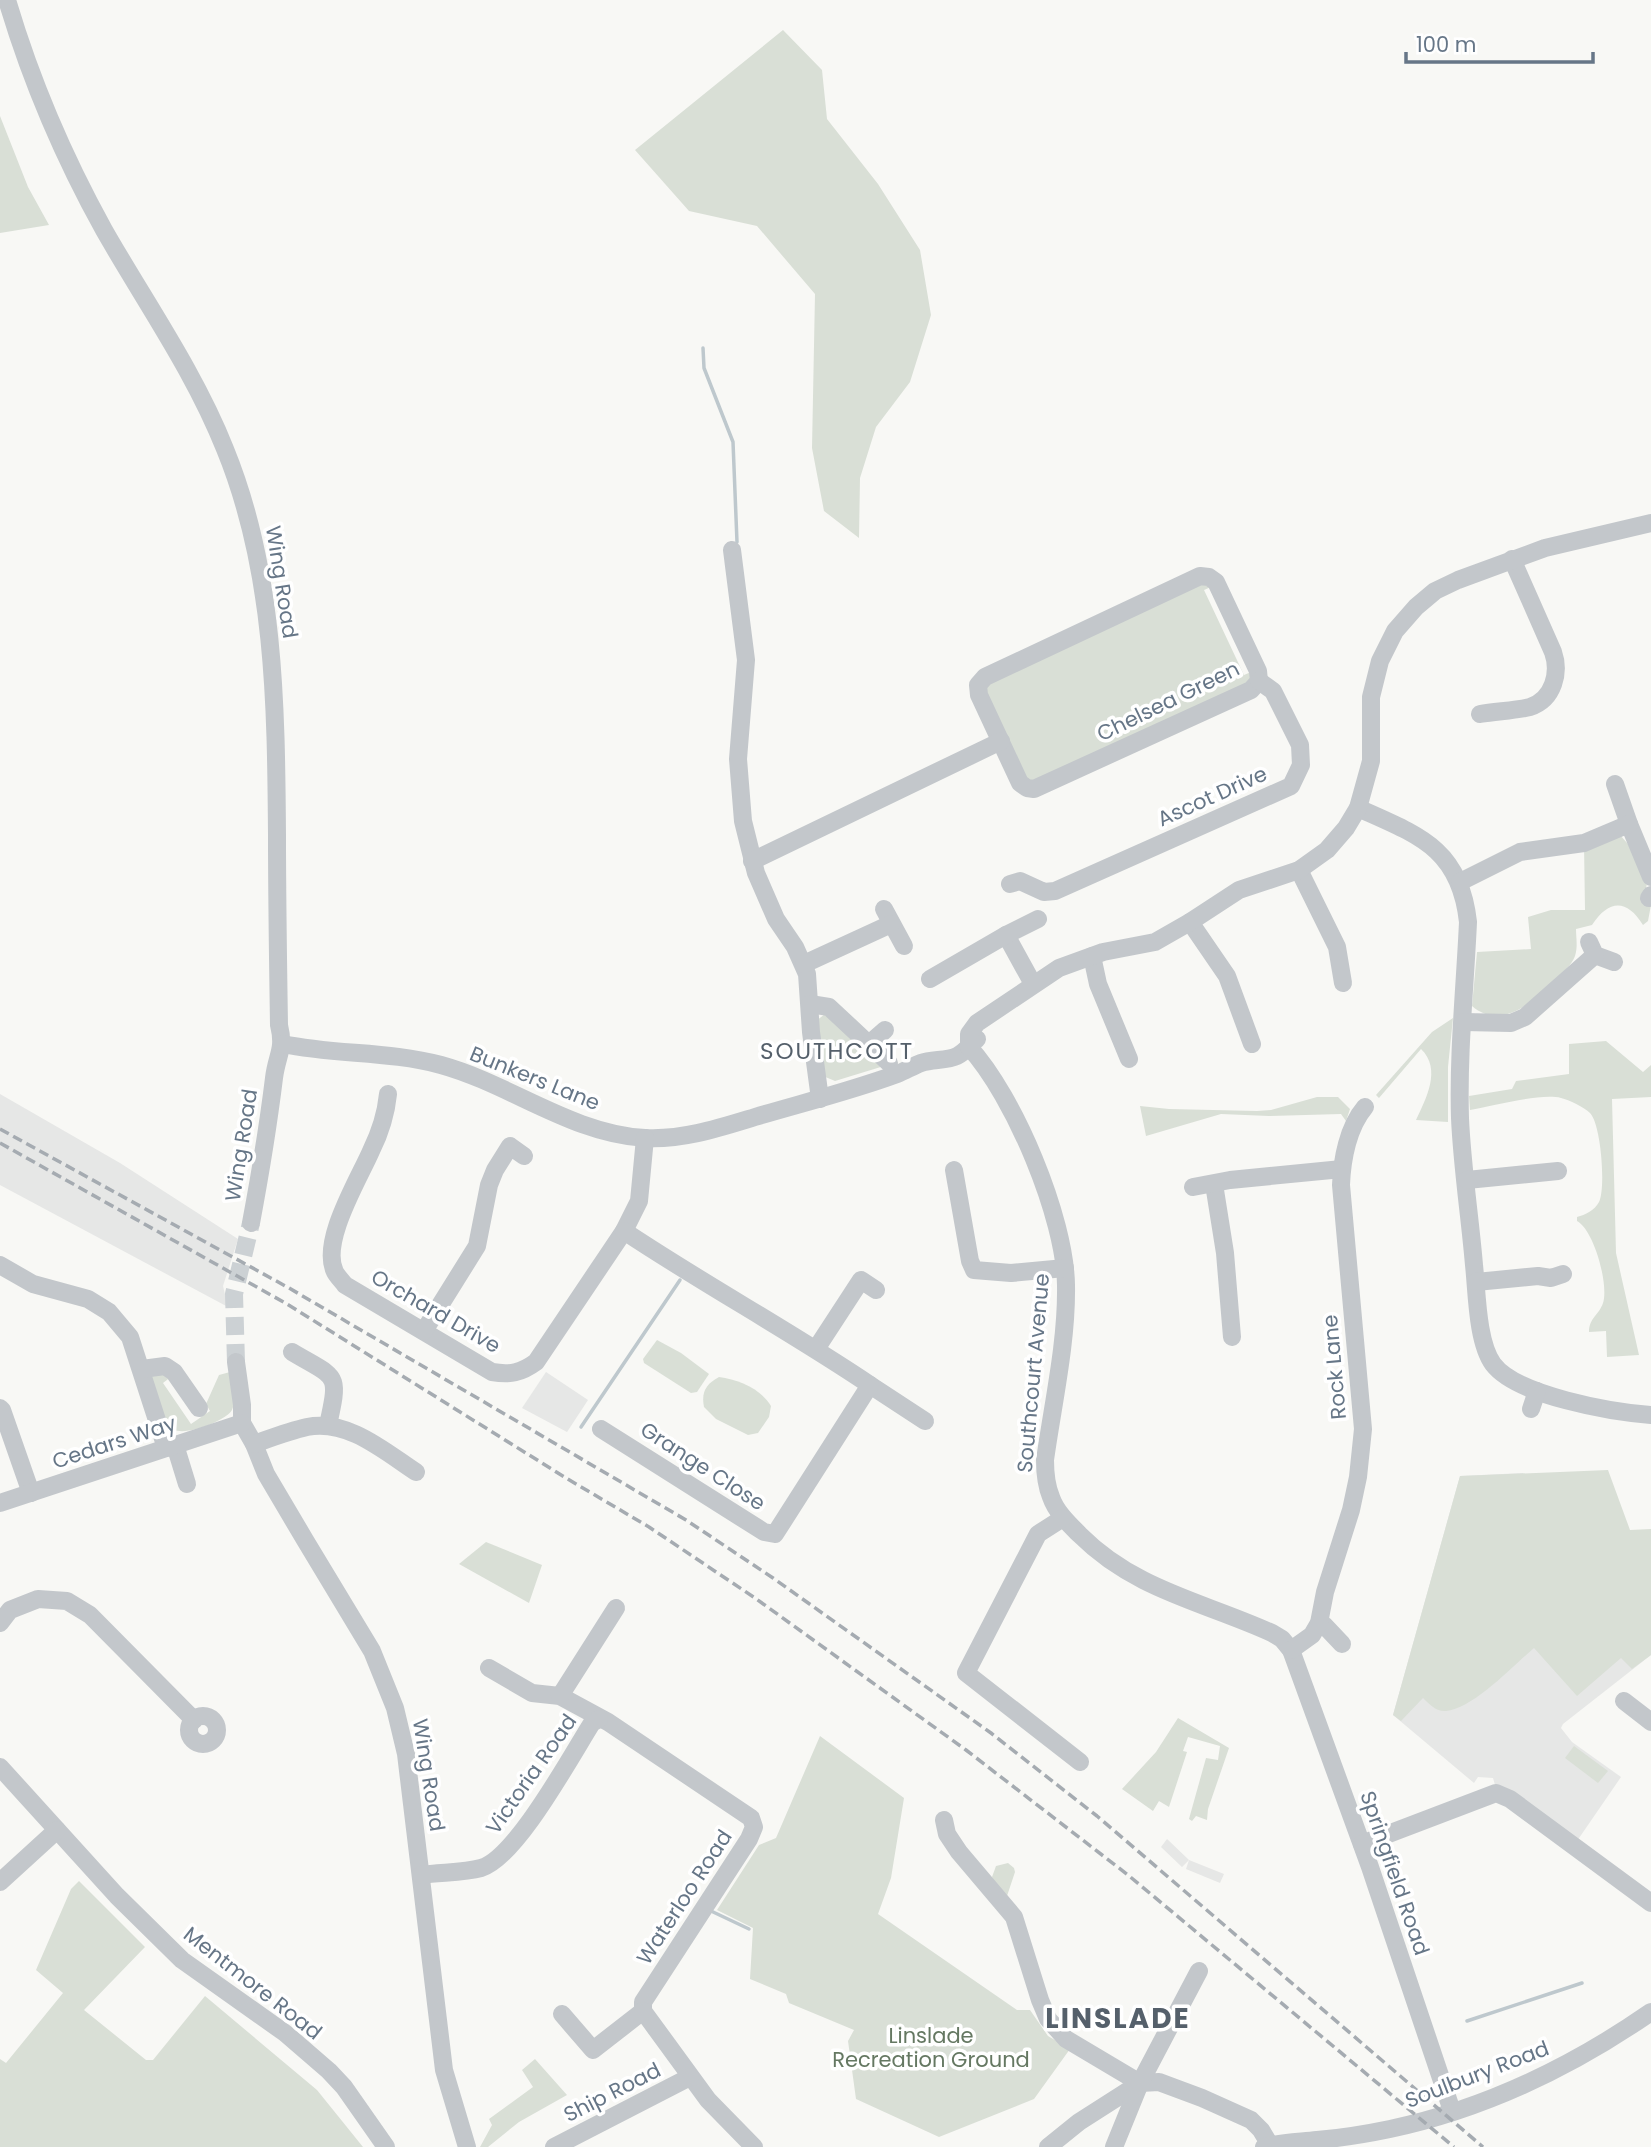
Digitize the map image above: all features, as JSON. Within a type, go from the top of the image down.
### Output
[{"type":"street","name":"Wing Road","points":[[7,0],[24,57],[50,123],[105,231],[204,403],[226,449],[257,550],[266,603],[273,680],[279,1025],[283,1044],[276,1063],[251,1223]]},
{"type":"street","points":[[969,1046],[979,1038],[992,1014],[1059,968],[1091,956],[1155,942],[1239,890],[1299,870],[1327,850],[1346,828],[1358,808],[1371,761],[1371,697],[1380,661],[1395,631],[1416,607],[1435,591],[1513,559],[1575,540],[1651,523]]},
{"type":"street","points":[[732,550],[746,660],[738,759],[743,821],[752,860],[775,919],[804,964],[820,1099]]},
{"type":"street","points":[[1480,713],[1531,706],[1550,690],[1556,678],[1558,665],[1513,559]]},
{"type":"street","name":"Chelsea Green","points":[[1212,572],[1258,671],[1259,681],[1251,690],[1025,794],[972,682],[1212,572]]},
{"type":"street","name":"Ascot Drive","points":[[1010,884],[1020,881],[1044,892],[1055,891],[1076,874],[1291,786],[1301,765],[1300,745],[1273,691],[1259,681]]},
{"type":"street","points":[[752,860],[1001,741]]},
{"type":"street","points":[[1615,785],[1651,877]]},
{"type":"street","points":[[1358,808],[1429,843],[1445,859],[1460,882],[1468,922],[1460,1116],[1482,1335],[1492,1362],[1509,1379],[1537,1391],[1612,1410],[1651,1415]]},
{"type":"street","points":[[1460,882],[1520,852],[1584,842],[1629,824]]},
{"type":"street","points":[[1299,870],[1332,933],[1346,977]]},
{"type":"street","points":[[804,964],[887,916],[904,946]]},
{"type":"street","points":[[930,979],[1038,919]]},
{"type":"street","points":[[1191,922],[1227,976],[1253,1044]]},
{"type":"street","points":[[1006,935],[1033,984]]},
{"type":"street","points":[[1464,1022],[1511,1023],[1525,1017],[1592,948],[1614,962]]},
{"type":"street","points":[[1091,956],[1098,984],[1128,1059]]},
{"type":"street","points":[[810,1004],[829,1007],[889,1063]]},
{"type":"street","points":[[869,1044],[885,1030]]},
{"type":"street","name":"Bunkers Lane","points":[[283,1044],[309,1050],[391,1057],[438,1065],[487,1080],[579,1123],[608,1132],[645,1138],[683,1136],[722,1127],[900,1073],[922,1063],[936,1050],[954,1045],[969,1046]]},
{"type":"street","name":"Southcourt Avenue","points":[[969,1046],[989,1072],[1029,1147],[1053,1211],[1065,1268],[1064,1325],[1045,1460],[1046,1482],[1051,1499],[1063,1518]]},
{"type":"street","name":"Orchard Drive","points":[[388,1094],[383,1122],[344,1206],[332,1250],[334,1271],[345,1284],[492,1372],[506,1374],[526,1370],[536,1362],[624,1231],[639,1201],[645,1138]]},
{"type":"street","name":"Rock Lane","points":[[1319,1623],[1325,1592],[1351,1510],[1362,1440],[1342,1213],[1342,1168],[1356,1119],[1365,1107]]},
{"type":"street","points":[[424,1331],[477,1246],[489,1185],[495,1171],[510,1146],[524,1156]]},
{"type":"street","points":[[1194,1188],[1342,1168]]},
{"type":"street","points":[[1467,1180],[1550,1168]]},
{"type":"street","points":[[961,1178],[970,1261],[974,1270],[1010,1273],[1065,1268]]},
{"type":"street","points":[[1214,1184],[1225,1253],[1223,1314],[1231,1337]]},
{"type":"street","points":[[624,1231],[691,1276],[816,1349],[925,1421]]},
{"type":"street","points":[[0,1265],[33,1284],[88,1299],[109,1312],[130,1337],[187,1484]]},
{"type":"street","points":[[1476,1282],[1538,1276],[1551,1278],[1563,1274]]},
{"type":"street","points":[[816,1349],[861,1280],[876,1290]]},
{"type":"street","points":[[292,1352],[332,1376],[336,1384],[328,1425]]},
{"type":"street","name":"Wing Road","points":[[236,1362],[242,1423],[273,1485],[372,1651],[396,1708],[406,1754],[444,2070],[467,2147]]},
{"type":"street","points":[[142,1369],[165,1366],[174,1372],[199,1408]]},
{"type":"street","name":"Grange Close","points":[[601,1429],[764,1532],[775,1534],[870,1385]]},
{"type":"street","points":[[1531,1409],[1537,1391]]},
{"type":"street","points":[[0,1408],[32,1493]]},
{"type":"street","name":"Cedars Way","points":[[0,1503],[242,1423]]},
{"type":"street","points":[[254,1444],[306,1427],[328,1425],[366,1440],[416,1472]]},
{"type":"street","points":[[1080,1762],[966,1673],[1038,1534],[1063,1518],[1109,1560],[1135,1576],[1161,1590],[1272,1633],[1282,1639],[1291,1650],[1312,1635],[1319,1623],[1342,1644]]},
{"type":"street","points":[[0,1623],[10,1610],[38,1599],[67,1601],[90,1615],[194,1720]]},
{"type":"street","points":[[560,1696],[616,1608]]},
{"type":"street","name":"Springfield Road","points":[[1291,1650],[1456,2110]]},
{"type":"street","name":"Waterloo Road","points":[[489,1668],[532,1693],[560,1696],[608,1723],[751,1818],[754,1827],[749,1839],[643,2002],[643,2011]]},
{"type":"street","points":[[1624,1702],[1649,1717]]},
{"type":"street","name":"Victoria Road","points":[[421,1875],[482,1868],[498,1859],[521,1835],[592,1723],[599,1719]]},
{"type":"street","name":"Mentmore Road","points":[[0,1768],[117,1896],[182,1961],[285,2033],[329,2071],[344,2087],[386,2147]]},
{"type":"street","points":[[1362,1844],[1496,1793],[1510,1799],[1651,1903]]},
{"type":"street","points":[[944,1820],[947,1834],[959,1852],[1014,1917],[1048,2019],[1066,2039],[1080,2049],[1140,2083]]},
{"type":"street","points":[[0,1882],[57,1830]]},
{"type":"street","points":[[1114,2147],[1140,2083],[1199,1971]]},
{"type":"street","points":[[562,2014],[599,2057],[643,2011],[708,2100],[754,2147]]},
{"type":"street","name":"Soulbury Road","points":[[1267,2146],[1349,2142],[1456,2110],[1527,2083],[1567,2064],[1610,2040],[1651,2012]]},
{"type":"street","name":"Ship Road","points":[[554,2147],[690,2077]]},
{"type":"street","points":[[1048,2147],[1079,2122],[1140,2083],[1159,2082],[1251,2120],[1261,2130],[1267,2146]]},
{"type":"shaded area","points":[[0,1094],[120,1163],[238,1239],[223,1286],[228,1307],[0,1185]]},
{"type":"shaded area","points":[[546,1372],[588,1400],[567,1432],[522,1408]]},
{"type":"shaded area","points":[[1523,1473],[1651,1655],[1561,1728],[1572,1742],[1621,1777],[1577,1841],[1495,1785],[1493,1778],[1478,1777],[1474,1783],[1393,1715],[1460,1476]]},
{"type":"shaded area","points":[[1167,1839],[1189,1860],[1182,1867],[1161,1847]]},
{"type":"shaded area","points":[[1189,1860],[1224,1874],[1220,1883],[1186,1869]]},
{"type":"green space","points":[[783,30],[822,70],[827,119],[878,184],[920,250],[931,315],[910,382],[876,427],[860,478],[859,538],[824,511],[812,448],[815,294],[757,226],[689,211],[635,150]]},
{"type":"green space","points":[[0,116],[28,187],[49,225],[0,233]]},
{"type":"green space","points":[[1201,582],[1211,587],[1204,590],[1244,675],[1251,672],[1252,677],[1247,683],[1036,783],[1027,781],[984,689],[985,686]]},
{"type":"green space","points":[[1620,835],[1628,844],[1647,883],[1651,905],[1648,921],[1643,925],[1631,910],[1618,905],[1611,907],[1598,916],[1592,925],[1576,929],[1576,949],[1572,963],[1537,997],[1505,1015],[1483,1013],[1472,1006],[1477,952],[1531,949],[1528,917],[1551,910],[1585,910],[1584,844]]},
{"type":"green space","points":[[825,1014],[884,1066],[835,1081],[823,1076],[816,1021]]},
{"type":"green space","points":[[1453,1018],[1448,1067],[1448,1122],[1416,1120],[1428,1094],[1431,1075],[1427,1057],[1421,1049],[1379,1098],[1376,1095],[1432,1032]]},
{"type":"green space","points":[[1606,1041],[1643,1072],[1651,1065],[1651,1097],[1612,1099],[1616,1253],[1639,1355],[1607,1357],[1606,1331],[1589,1332],[1591,1323],[1603,1303],[1602,1272],[1589,1235],[1577,1221],[1577,1217],[1595,1207],[1601,1195],[1601,1156],[1594,1119],[1584,1108],[1561,1098],[1529,1099],[1470,1110],[1469,1096],[1512,1089],[1516,1081],[1569,1074],[1569,1044]]},
{"type":"green space","points":[[1317,1097],[1338,1097],[1350,1109],[1346,1121],[1341,1114],[1221,1114],[1146,1136],[1140,1106],[1257,1111],[1271,1110]]},
{"type":"green space","points":[[657,1340],[681,1353],[709,1374],[697,1392],[691,1393],[644,1363],[643,1359]]},
{"type":"green space","points":[[230,1372],[234,1401],[228,1414],[214,1423],[186,1431],[178,1431],[169,1425],[162,1414],[150,1380],[153,1373],[172,1376],[163,1383],[191,1424],[210,1411],[206,1404],[219,1375]]},
{"type":"green space","points":[[719,1377],[748,1386],[761,1394],[771,1406],[769,1417],[758,1433],[748,1435],[716,1419],[704,1407],[706,1389]]},
{"type":"green space","points":[[1608,1470],[1630,1530],[1651,1529],[1651,1655],[1632,1669],[1621,1658],[1577,1696],[1534,1648],[1468,1703],[1446,1711],[1431,1705],[1423,1698],[1401,1721],[1393,1715],[1460,1476]]},
{"type":"green space","points":[[486,1542],[542,1565],[529,1603],[459,1564]]},
{"type":"green space","points":[[1178,1718],[1229,1748],[1208,1809],[1207,1820],[1196,1816],[1192,1821],[1189,1819],[1206,1758],[1218,1760],[1220,1746],[1188,1737],[1183,1751],[1187,1752],[1169,1807],[1159,1801],[1153,1811],[1122,1789],[1156,1752]]},
{"type":"green space","name":"Linslade Recreation Ground","points":[[820,1736],[904,1798],[891,1878],[878,1914],[1017,2010],[1030,2010],[1048,2036],[1070,2049],[1034,2099],[939,2137],[856,2099],[848,2041],[854,2030],[789,2003],[786,1994],[750,1979],[753,1928],[717,1910],[759,1845],[776,1838]]},
{"type":"green space","points":[[1574,1746],[1608,1771],[1598,1783],[1565,1758]]},
{"type":"green space","points":[[1008,1863],[1015,1872],[1007,1896],[994,1883],[992,1877],[996,1866]]},
{"type":"green space","points":[[79,1881],[145,1947],[84,2010],[146,2060],[153,2060],[205,1996],[317,2090],[363,2147],[0,2147],[0,2059],[6,2063],[63,1993],[36,1970],[71,1889]]},
{"type":"green space","points":[[535,2059],[567,2095],[519,2122],[488,2147],[480,2147],[492,2125],[489,2119],[533,2087],[522,2070]]},
{"type":"waterway","points":[[703,348],[704,368],[733,442],[737,542]]},
{"type":"waterway","points":[[581,1427],[680,1280]]},
{"type":"waterway","points":[[711,1911],[749,1929]]},
{"type":"waterway","points":[[1467,2021],[1582,1983]]},
{"type":"tunnel","points":[[236,1362],[234,1294],[251,1223]]},
{"type":"railway","points":[[0,1129],[289,1288],[686,1520],[773,1578],[991,1733],[1097,1816],[1483,2147]]},
{"type":"railway","points":[[0,1143],[287,1304],[649,1527],[755,1598],[966,1750],[1128,1875],[1454,2147]]},
{"type":"district","name":"SOUTHCOTT","points":[[837,1051]]},
{"type":"district","name":"LINSLADE","points":[[1118,2018]]}]
